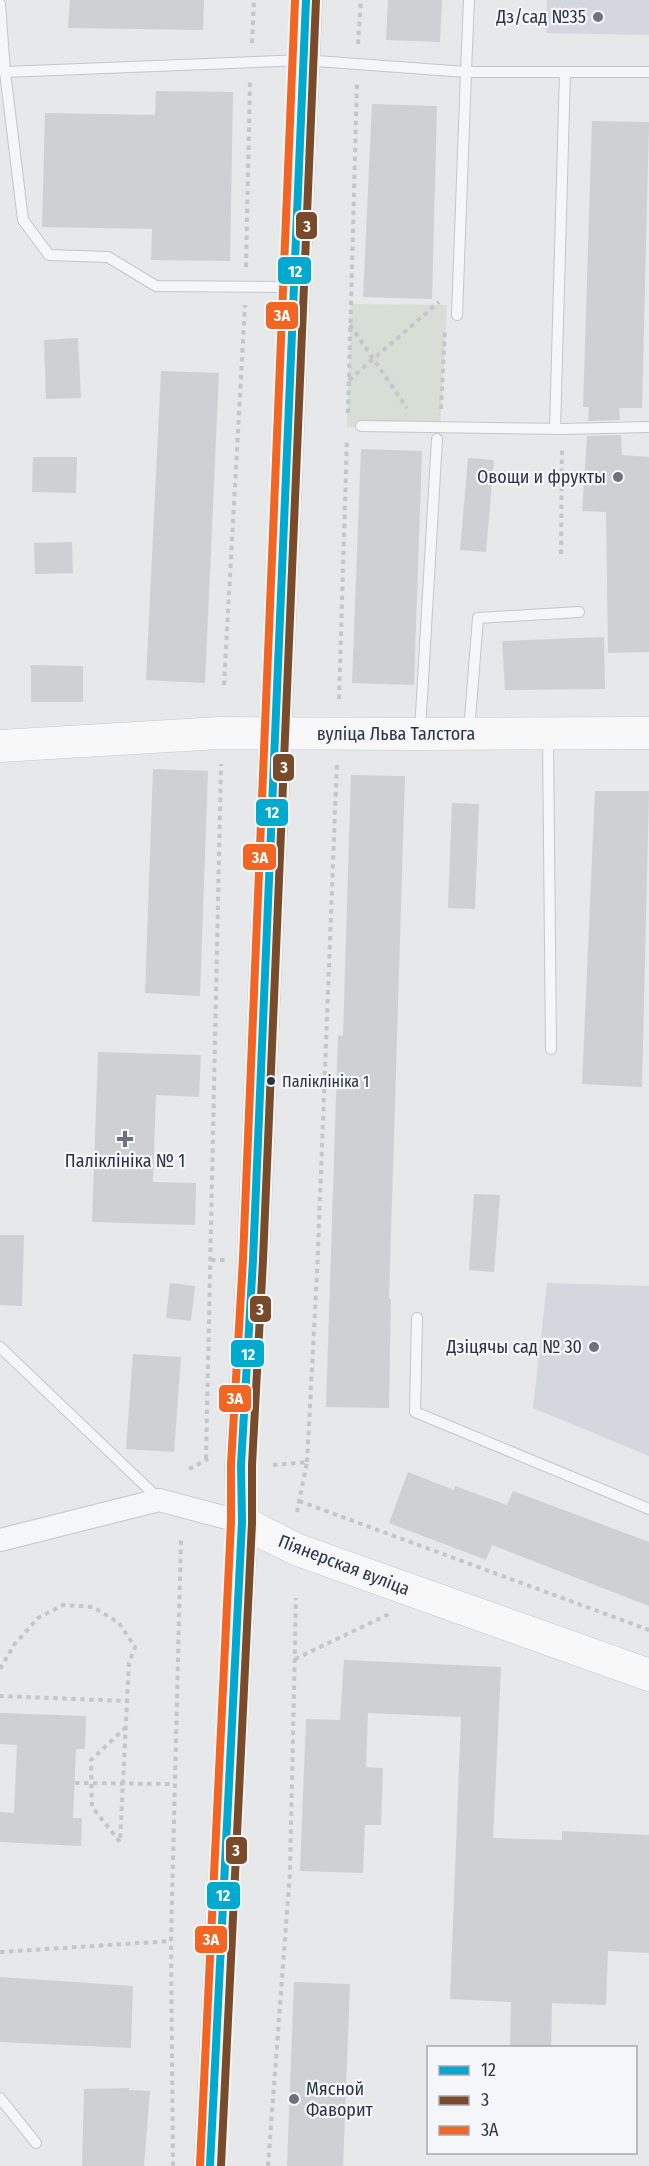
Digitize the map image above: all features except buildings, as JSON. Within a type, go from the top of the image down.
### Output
[{"type":"street","points":[[210,2166],[242,1522],[241,1465],[276,734],[306,0]]},
{"type":"street","name":"вуліца Льва Талстога","points":[[0,747],[220,733],[420,735],[649,733]]},
{"type":"street","name":"Піянерская вуліца","points":[[0,1540],[159,1500],[242,1522],[298,1550],[649,1675]]},
{"type":"lane","points":[[457,315],[469,0]]},
{"type":"lane","points":[[0,4],[5,72],[23,220],[49,255],[108,257],[156,286],[294,287]]},
{"type":"lane","points":[[5,72],[303,60],[466,72],[649,72]]},
{"type":"lane","points":[[559,429],[565,72]]},
{"type":"lane","points":[[362,426],[421,428],[439,434],[649,427]]},
{"type":"lane","points":[[420,735],[439,434]]},
{"type":"lane","points":[[469,734],[478,618],[579,612]]},
{"type":"lane","points":[[548,734],[551,1049]]},
{"type":"lane","points":[[417,1318],[415,1412],[649,1509]]},
{"type":"lane","points":[[0,1347],[159,1500]]},
{"type":"lane","points":[[0,2098],[36,2143]]},
{"type":"path","points":[[224,685],[246,286],[254,0]]},
{"type":"path","points":[[348,415],[360,0]]},
{"type":"path","points":[[349,380],[447,294]]},
{"type":"path","points":[[350,325],[421,428]]},
{"type":"path","points":[[439,434],[445,327]]},
{"type":"path","points":[[339,699],[347,427]]},
{"type":"path","points":[[559,429],[561,554]]},
{"type":"path","points":[[206,1459],[221,755]]},
{"type":"path","points":[[297,1512],[307,1462],[338,761]]},
{"type":"path","points":[[189,1469],[206,1459],[215,1459]]},
{"type":"path","points":[[273,1465],[307,1462]]},
{"type":"path","points":[[299,1501],[649,1630]]},
{"type":"path","points":[[173,2166],[171,1941],[181,1538]]},
{"type":"path","points":[[268,2166],[290,1872],[296,1598]]},
{"type":"path","points":[[0,1669],[14,1646],[38,1617],[63,1605],[93,1607],[119,1623],[135,1647],[129,1663],[126,1727],[120,1842],[92,1807],[91,1760],[126,1727]]},
{"type":"path","points":[[295,1659],[391,1613]]},
{"type":"path","points":[[0,1696],[127,1701]]},
{"type":"path","points":[[75,1783],[174,1784]]},
{"type":"path","points":[[0,1952],[171,1941]]},
{"type":"shaded area","name":"Дз/сад №35","points":[[547,0],[649,0],[649,35],[546,33]]},
{"type":"shaded area","points":[[351,304],[447,305],[440,428],[347,427]]},
{"type":"shaded area","name":"Дзіцячы сад № 30","points":[[547,1283],[649,1286],[649,1456],[533,1408]]},
{"type":"transit line","name":"3А","points":[[200,2165],[231,1522],[231,1464],[243,1259],[295,0]]},
{"type":"transit line","name":"12","points":[[210,2166],[242,1522],[241,1465],[253,1260],[306,0]]},
{"type":"transit line","name":"3","points":[[221,2166],[252,1523],[252,1465],[263,1260],[316,0]]},
{"type":"place","name":"Дз/сад №35","points":[[598,17]]},
{"type":"place","name":"Овощи и фрукты","points":[[618,477]]},
{"type":"place","name":"Паліклініка 1","points":[[271,1081]]},
{"type":"place","name":"Паліклініка № 1","points":[[125,1139]]},
{"type":"place","name":"Дзіцячы сад № 30","points":[[594,1347]]},
{"type":"place","name":"Мясной Фаворит","points":[[294,2099]]}]
